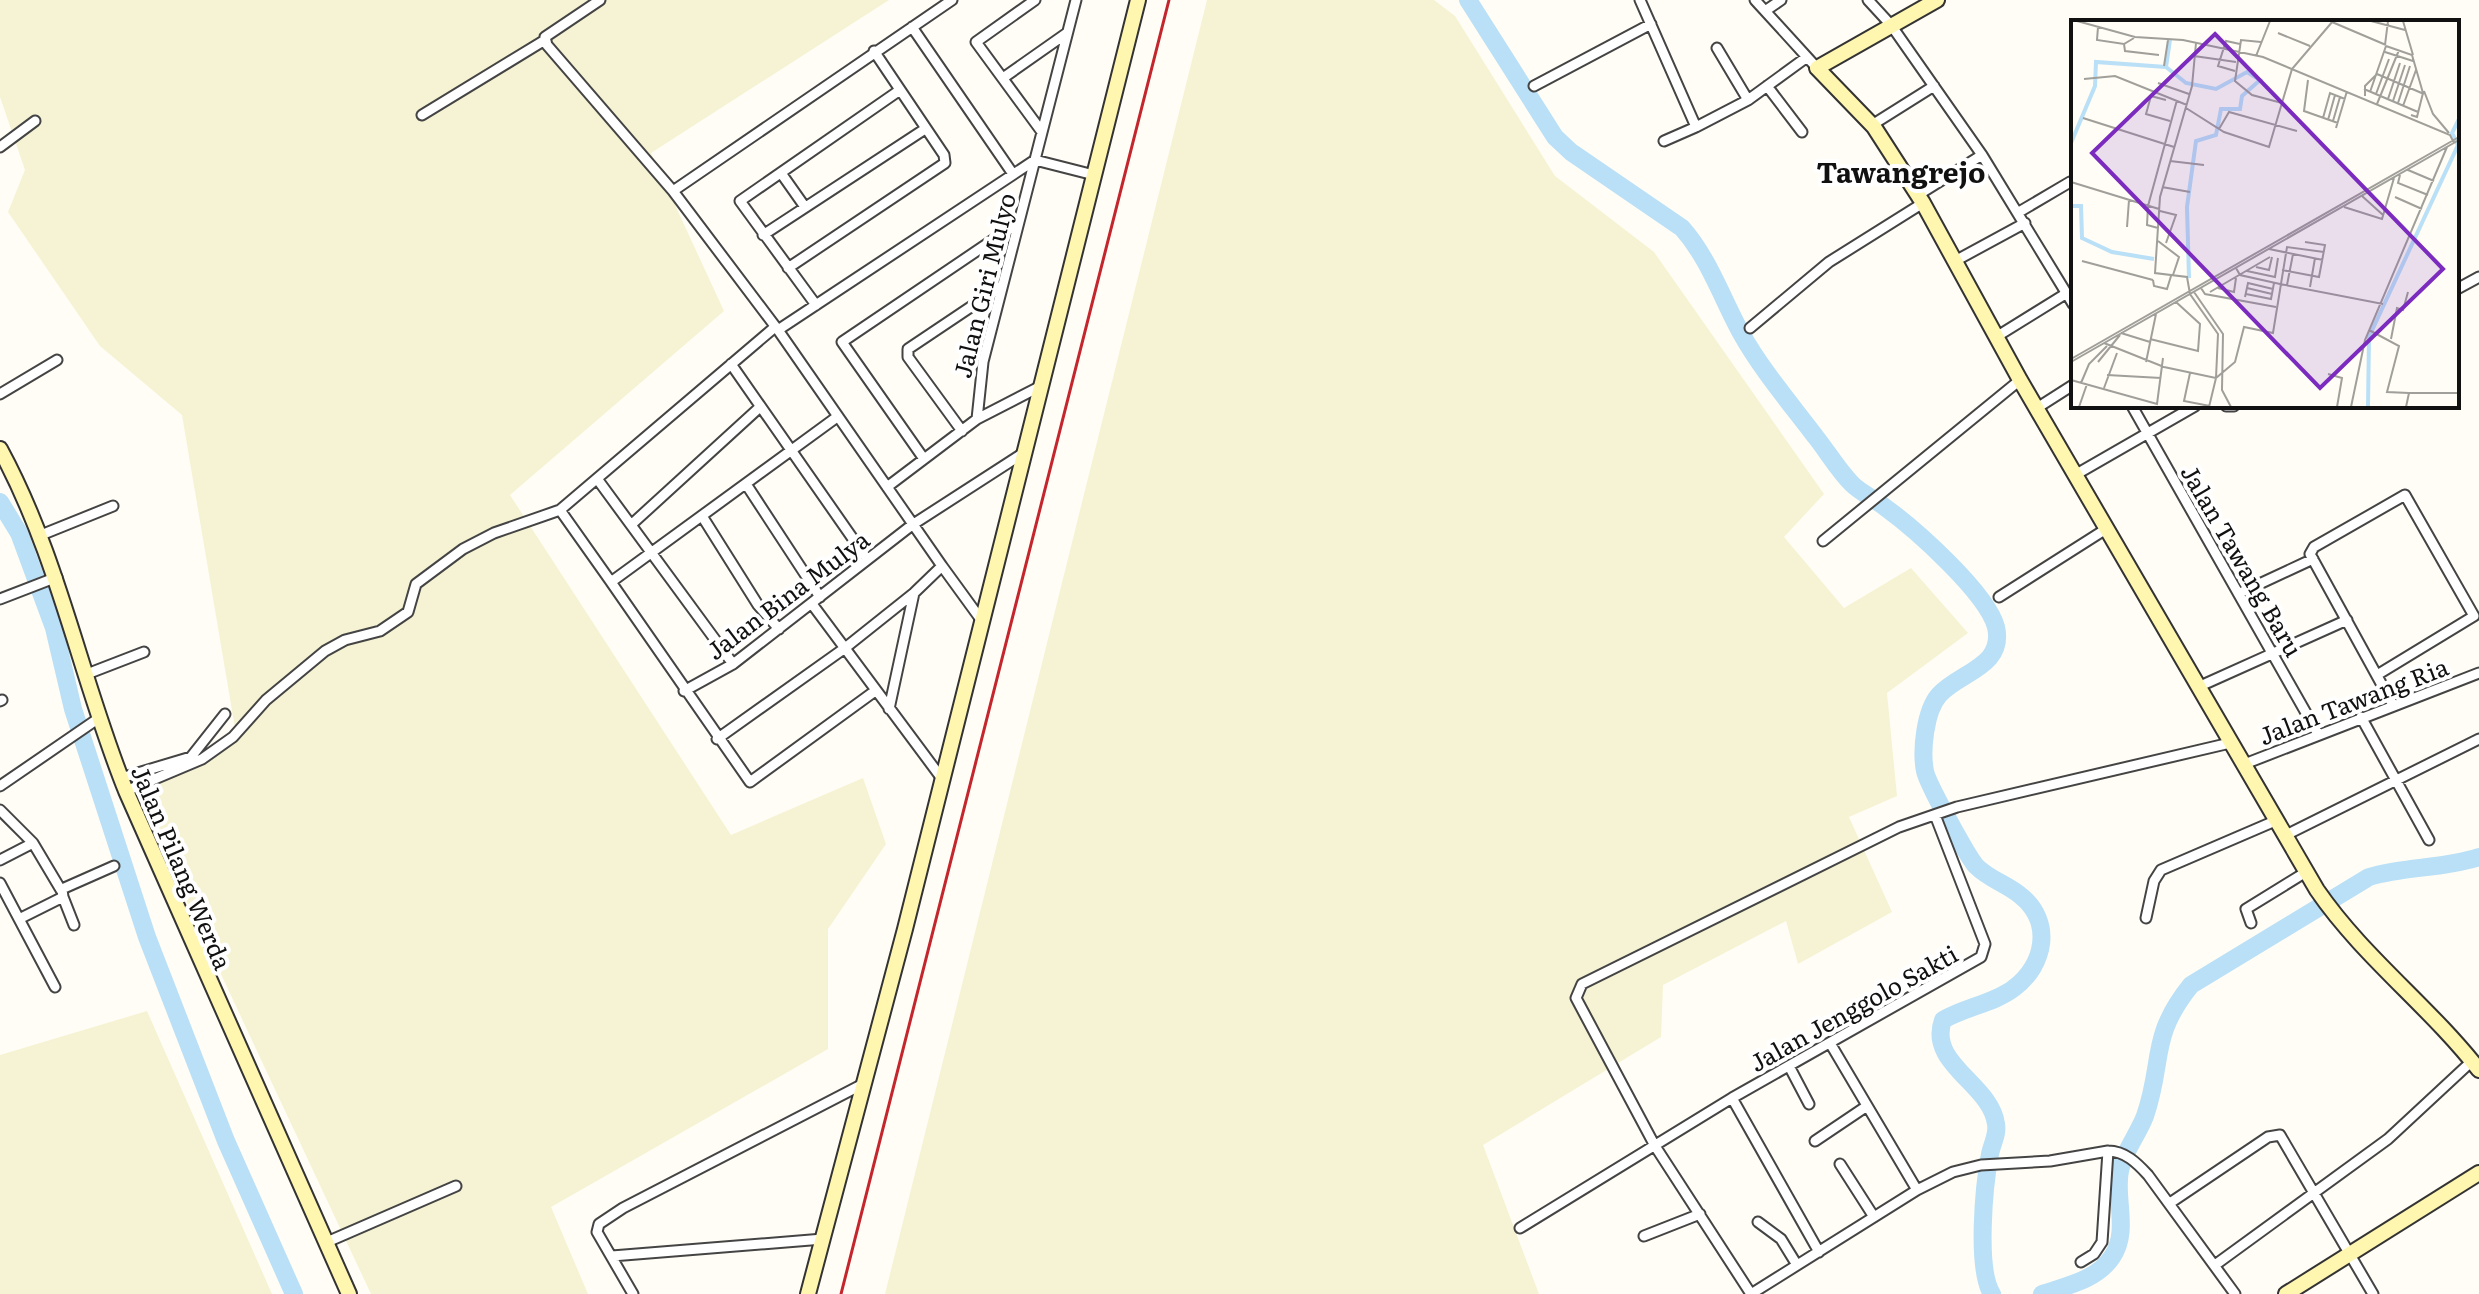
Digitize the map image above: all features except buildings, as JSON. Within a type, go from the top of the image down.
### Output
[{"type":"street","points":[[422,115],[545,40],[600,0]]},
{"type":"street","points":[[673,191],[952,0]]},
{"type":"street","points":[[1035,0],[976,39],[1042,132]]},
{"type":"street","name":"Jalan Giri Mulyo","points":[[977,419],[979,379],[1076,0]]},
{"type":"street","points":[[808,1294],[943,780],[1022,454],[1138,0]]},
{"type":"street","points":[[1640,0],[1696,127]]},
{"type":"street","points":[[1755,0],[1872,125],[1920,199],[2020,380],[2317,890],[2340,923],[2437,1019],[2475,1066],[2403,1127],[2215,1265]]},
{"type":"street","points":[[1765,11],[1781,0]]},
{"type":"street","points":[[1868,0],[1891,25],[1982,155],[2071,300]]},
{"type":"street","points":[[1664,141],[1937,0]]},
{"type":"street","points":[[1534,86],[1651,24]]},
{"type":"street","points":[[912,27],[1013,174]]},
{"type":"street","points":[[1003,78],[1067,33]]},
{"type":"street","points":[[545,40],[673,191],[777,329],[982,621]]},
{"type":"street","points":[[1717,48],[1748,100]]},
{"type":"street","points":[[788,268],[945,163],[944,155],[874,51]]},
{"type":"street","points":[[1767,86],[1802,132]]},
{"type":"street","points":[[1872,125],[1934,86]]},
{"type":"street","points":[[816,305],[739,202],[900,90]]},
{"type":"street","points":[[0,147],[35,121]]},
{"type":"street","points":[[763,235],[925,129]]},
{"type":"street","points":[[1750,328],[1829,262],[1982,155]]},
{"type":"street","points":[[123,784],[202,759],[233,737],[266,700],[325,651],[345,640],[380,631],[408,612],[416,584],[463,549],[494,533],[560,510],[731,364],[777,329],[1035,160],[1094,175]]},
{"type":"street","points":[[781,173],[805,207]]},
{"type":"street","points":[[2019,212],[2070,182]]},
{"type":"street","points":[[924,459],[842,342],[1018,223]]},
{"type":"street","points":[[1955,261],[2025,223]]},
{"type":"street","points":[[2459,288],[2479,277]]},
{"type":"street","points":[[962,431],[908,357],[908,349],[1002,286]]},
{"type":"street","points":[[1996,337],[2067,293]]},
{"type":"street","points":[[0,394],[57,360]]},
{"type":"street","points":[[731,364],[867,559]]},
{"type":"street","points":[[1823,541],[2020,380]]},
{"type":"street","points":[[887,487],[977,419],[1041,386]]},
{"type":"street","points":[[2037,408],[2071,386]]},
{"type":"street","points":[[632,524],[760,407]]},
{"type":"street","name":"Jalan Tawang Baru","points":[[2133,408],[2318,734]]},
{"type":"street","points":[[2075,475],[2192,408]]},
{"type":"street","points":[[611,582],[837,417]]},
{"type":"street","name":"Jalan Pilang Werda","points":[[0,449],[41,535],[52,578],[87,674],[95,720],[236,1046],[349,1294]]},
{"type":"street","name":"Jalan Bina Mulya","points":[[684,691],[733,664],[912,525],[1022,454]]},
{"type":"street","points":[[598,480],[653,550],[733,664]]},
{"type":"street","points":[[746,484],[820,597]]},
{"type":"street","points":[[2377,675],[2473,619],[2460,589],[2405,495],[2314,547],[2310,554],[2393,705]]},
{"type":"street","points":[[41,535],[113,506]]},
{"type":"street","points":[[560,510],[717,739],[750,782],[875,691]]},
{"type":"street","points":[[702,516],[758,605],[779,629]]},
{"type":"street","points":[[1999,597],[2106,529]]},
{"type":"street","points":[[2240,593],[2313,559]]},
{"type":"street","points":[[717,739],[845,648],[914,593],[942,566]]},
{"type":"street","points":[[0,599],[52,578]]},
{"type":"street","points":[[889,709],[914,593]]},
{"type":"street","points":[[812,604],[943,780]]},
{"type":"street","points":[[2198,687],[2347,620]]},
{"type":"street","points":[[87,674],[144,652]]},
{"type":"street","name":"Jalan Tawang Ria","points":[[2242,765],[2479,673]]},
{"type":"street","points":[[123,784],[191,757],[225,714]]},
{"type":"street","points":[[2361,717],[2429,840]]},
{"type":"street","points":[[0,786],[95,720]]},
{"type":"street","points":[[2284,836],[2479,739]]},
{"type":"street","points":[[2230,743],[1957,807],[1899,827],[1577,989],[1580,1011],[1655,1146],[1751,1294],[1917,1190],[1953,1172],[1981,1165],[2050,1161],[2112,1151],[2136,1163],[2170,1203],[2235,1294]]},
{"type":"street","points":[[0,810],[33,843],[62,893],[74,925]]},
{"type":"street","name":"Jalan Jenggolo Sakti","points":[[1520,1228],[1732,1098],[1984,953],[1985,944],[1937,815]]},
{"type":"street","points":[[2146,918],[2154,881],[2161,870],[2175,861],[2275,821]]},
{"type":"street","points":[[0,860],[33,843]]},
{"type":"street","points":[[19,919],[114,866]]},
{"type":"street","points":[[2251,923],[2246,909],[2306,872]]},
{"type":"street","points":[[0,883],[55,987]]},
{"type":"street","points":[[1830,1043],[1917,1190]]},
{"type":"street","points":[[1789,1066],[1809,1104]]},
{"type":"street","points":[[633,1294],[597,1232],[599,1224],[623,1208],[865,1083]]},
{"type":"street","points":[[1732,1098],[1819,1252]]},
{"type":"street","points":[[1815,1141],[1867,1106]]},
{"type":"street","points":[[2170,1203],[2274,1134],[2285,1139],[2373,1294]]},
{"type":"street","points":[[2081,1262],[2094,1254],[2102,1242],[2112,1151]]},
{"type":"street","points":[[1840,1164],[1874,1217]]},
{"type":"street","points":[[2286,1294],[2479,1173]]},
{"type":"street","points":[[327,1242],[456,1186]]},
{"type":"street","points":[[1644,1236],[1700,1214]]},
{"type":"street","points":[[1758,1222],[1781,1239],[1797,1265]]},
{"type":"street","points":[[612,1256],[823,1239]]},
{"type":"shaded area","points":[[0,0],[889,0],[651,153],[724,311],[510,495],[731,835],[863,778],[886,844],[828,929],[828,1049],[551,1207],[588,1294],[371,1294],[135,791],[237,740],[182,415],[100,346],[8,212],[25,170],[0,97]]},
{"type":"shaded area","points":[[1207,0],[1434,0],[1455,16],[1555,176],[1654,252],[1824,494],[1784,537],[1844,608],[1911,568],[1968,633],[1887,693],[1897,796],[1849,817],[1892,912],[1798,964],[1786,921],[1663,985],[1661,1037],[1483,1145],[1539,1294],[885,1294]]},
{"type":"shaded area","points":[[147,1011],[272,1294],[0,1294],[0,1055]]},
{"type":"waterway","points":[[1468,0],[1555,137],[1571,152],[1682,228],[1707,265],[1757,360],[1842,473],[1931,546],[1979,597],[1996,627],[1997,640],[1987,660],[1948,687],[1934,702],[1927,721],[1924,753],[1927,778],[1972,860],[1981,871],[2010,888],[2031,906],[2041,930],[2038,956],[2025,979],[1998,998],[1943,1020],[1940,1035],[1951,1062],[1983,1097],[1992,1110],[1996,1124],[1983,1226],[1984,1266],[1992,1294]]},
{"type":"waterway","points":[[0,502],[19,533],[54,628],[73,709],[147,937],[226,1141],[294,1294]]},
{"type":"waterway","points":[[2042,1294],[2090,1277],[2106,1265],[2117,1248],[2121,1229],[2119,1179],[2122,1162],[2145,1116],[2163,1035],[2178,1003],[2191,985],[2369,877],[2479,857]]},
{"type":"railway","points":[[841,1294],[1169,0]]},
{"type":"district","name":"Tawangrejo","points":[[1901,171]]}]
